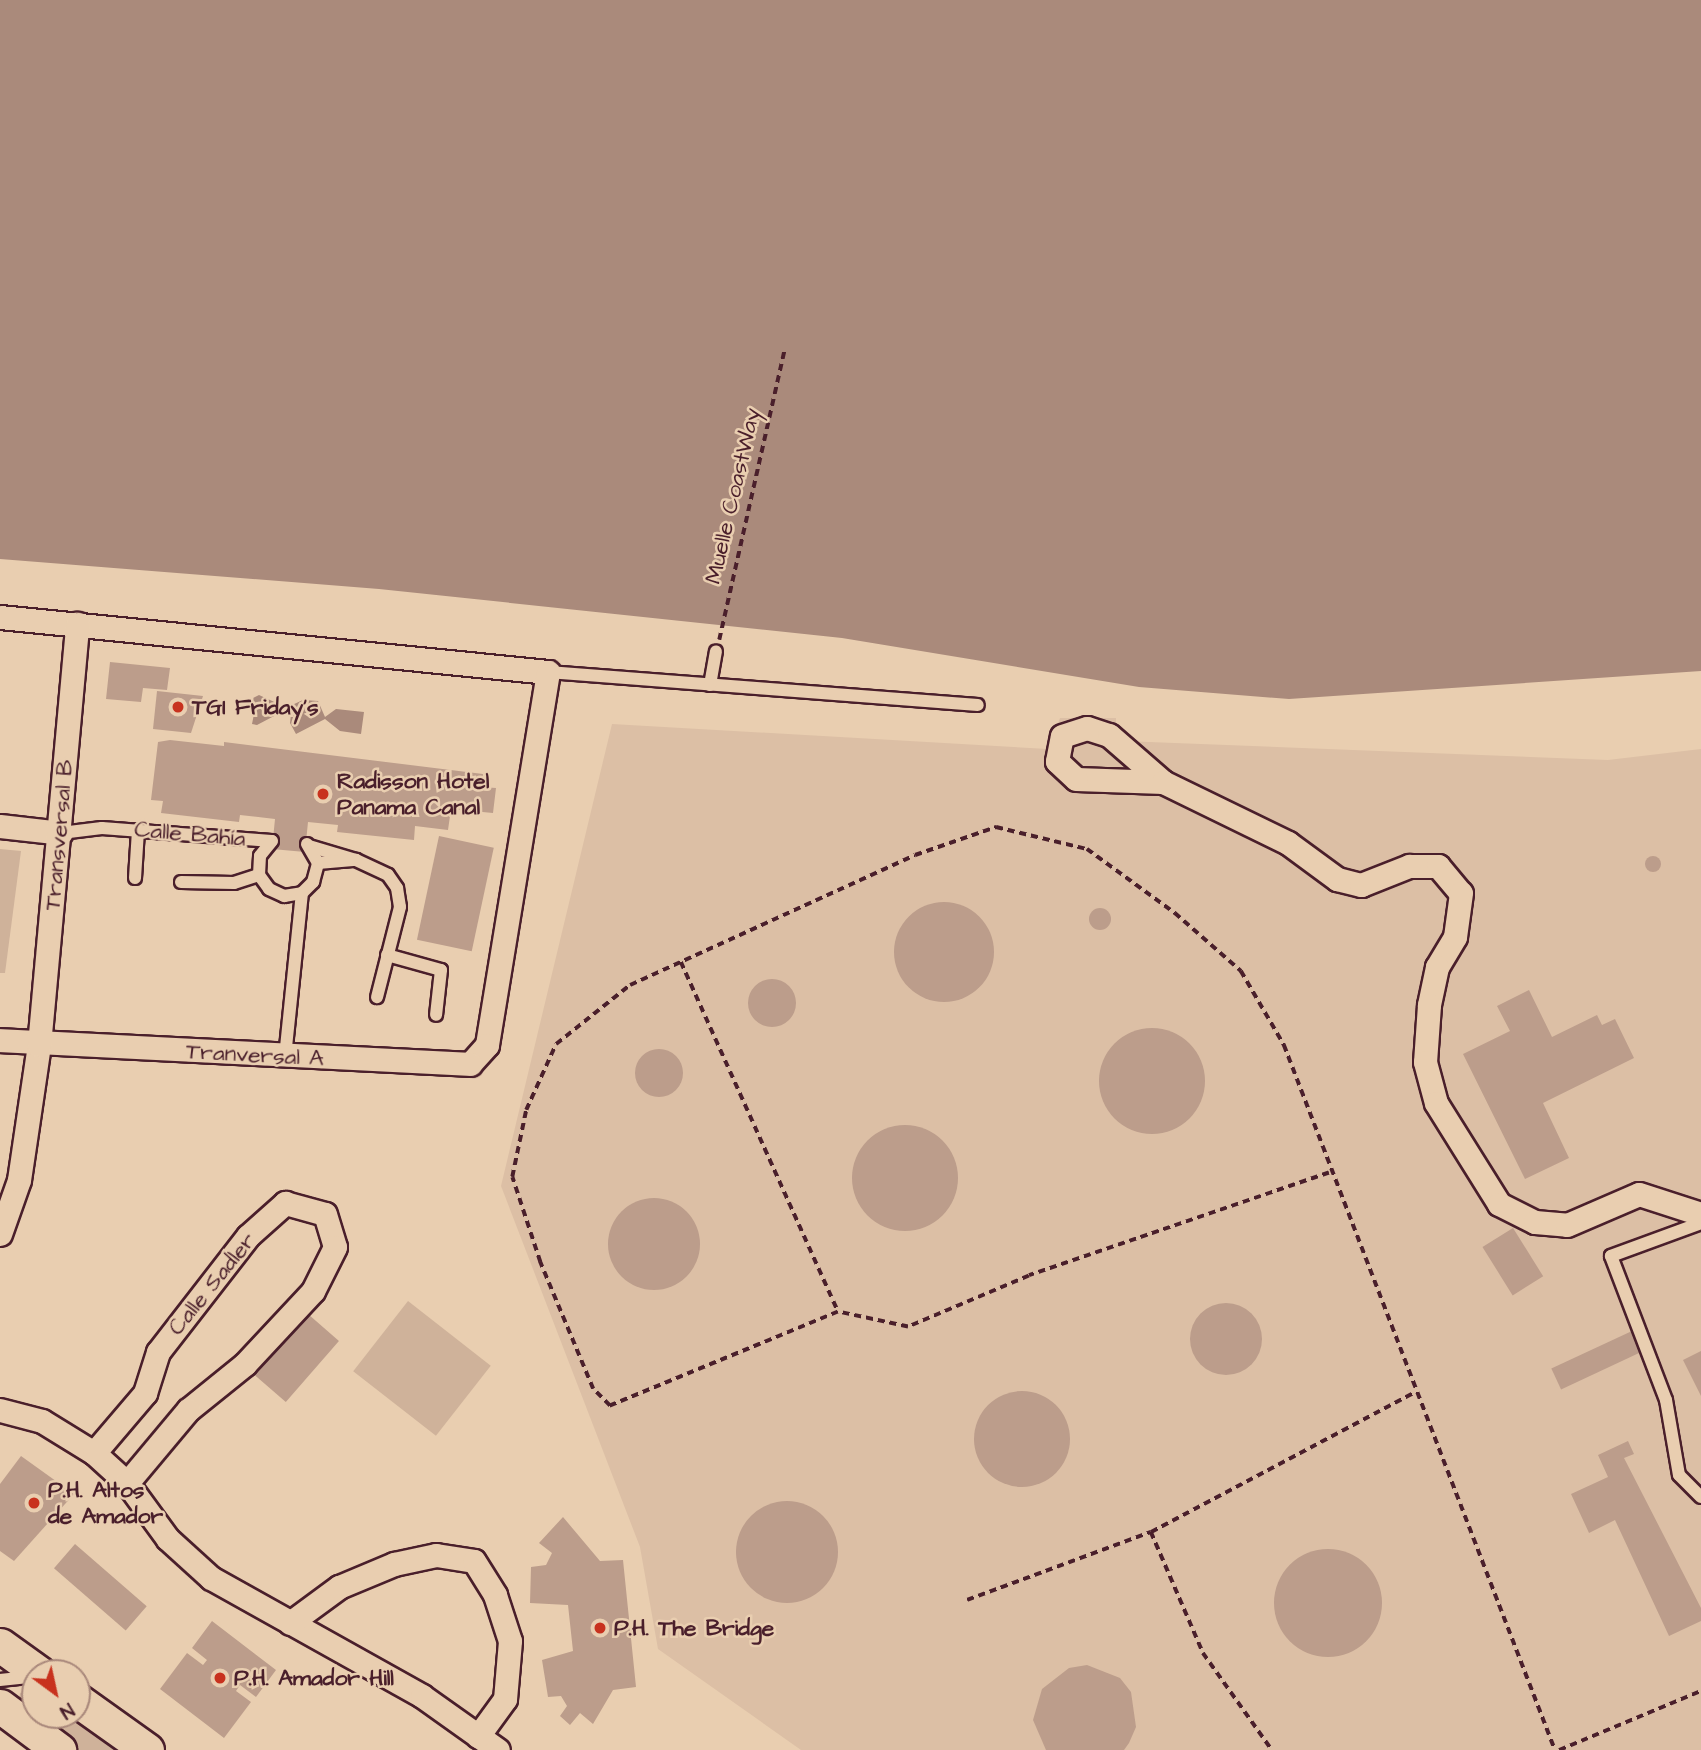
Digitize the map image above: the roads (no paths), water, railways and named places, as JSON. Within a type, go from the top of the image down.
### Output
[{"type":"main road","points":[[0,1645],[21,1660]]},
{"type":"main road","points":[[0,1706],[59,1750]]},
{"type":"main road","points":[[91,1710],[147,1750]]},
{"type":"street","points":[[0,617],[548,672]]},
{"type":"street","name":"Transversal B","points":[[0,1234],[19,1180],[39,1045],[61,833],[77,624]]},
{"type":"street","name":"Tranversal A","points":[[0,1040],[39,1045],[470,1064],[486,1045],[548,672]]},
{"type":"street","points":[[1163,782],[1289,843],[1337,880],[1360,885],[1409,866],[1438,866],[1461,893],[1455,937],[1437,967],[1429,1005],[1425,1062],[1436,1103],[1499,1204],[1535,1222],[1567,1225],[1639,1194],[1701,1214]]},
{"type":"street","name":"Calle Bahía","points":[[0,825],[61,833]]},
{"type":"street","name":"Calle Sadler","points":[[94,1453],[145,1393],[158,1352],[248,1236],[285,1203],[325,1214],[335,1247],[313,1291],[246,1364],[188,1410],[127,1483]]},
{"type":"street","points":[[0,1410],[42,1421],[94,1453],[127,1483],[168,1539],[211,1577],[422,1696],[498,1750]]},
{"type":"street","points":[[290,1623],[339,1587],[394,1564],[436,1555],[474,1561],[495,1595],[510,1641],[505,1699],[478,1736]]},
{"type":"lane","points":[[710,685],[716,652]]},
{"type":"lane","points":[[548,672],[978,705]]},
{"type":"lane","points":[[135,878],[138,830]]},
{"type":"lane","name":"Calle Bahía","points":[[61,833],[138,830],[272,841],[260,856],[259,875],[276,894],[302,893]]},
{"type":"lane","points":[[285,1057],[302,893],[313,882],[318,863],[308,845],[356,860],[388,875],[401,897],[377,997]]},
{"type":"lane","points":[[318,863],[356,860]]},
{"type":"lane","points":[[181,882],[234,883],[259,875]]},
{"type":"lane","points":[[387,955],[440,970],[436,1015]]},
{"type":"lane","points":[[1701,1223],[1611,1256],[1666,1399],[1679,1475],[1701,1497]]},
{"type":"lane","points":[[0,1680],[21,1679]]},
{"type":"place","name":"TGI Friday's","points":[[178,707]]},
{"type":"place","name":"Radisson Hotel Panama Canal","points":[[323,794]]},
{"type":"place","name":"P.H. Altos de Amador","points":[[34,1503]]},
{"type":"place","name":"P.H. The Bridge","points":[[600,1628]]},
{"type":"place","name":"P.H. Amador Hill","points":[[220,1678]]}]
